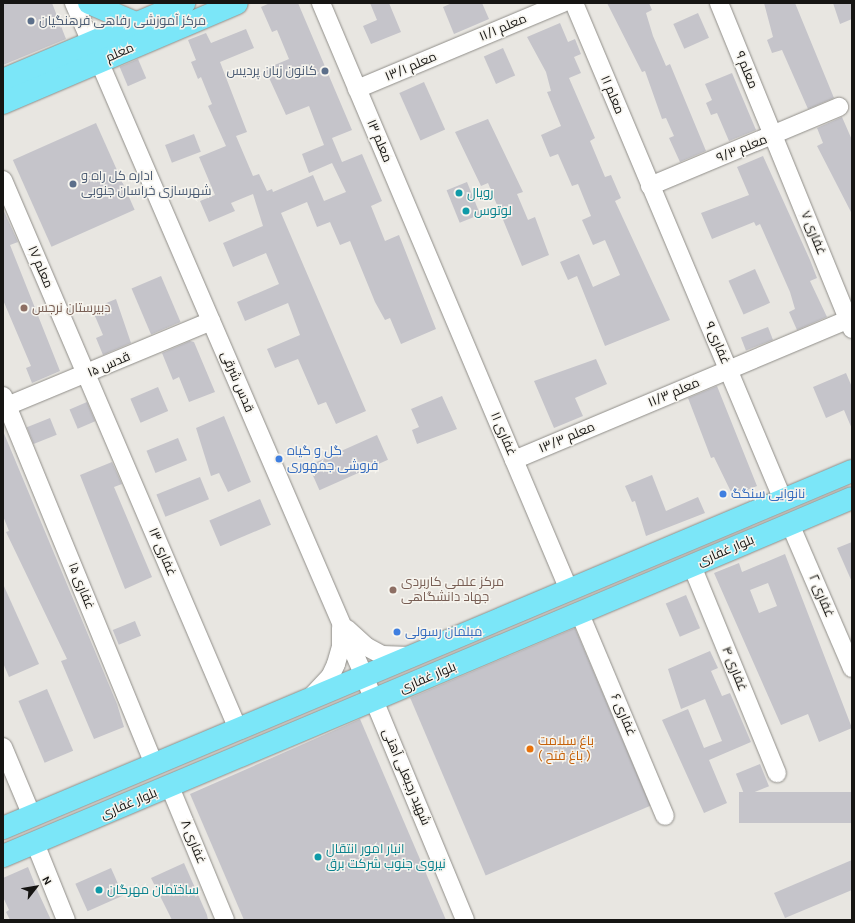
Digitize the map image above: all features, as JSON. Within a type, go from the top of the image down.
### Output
[{"type":"main road","points":[[89,3],[136,24]]},
{"type":"main road","name":"معلم","points":[[3,103],[95,52],[136,24],[184,3]]},
{"type":"main road","name":"معلم","points":[[3,80],[95,52],[237,3]]},
{"type":"main road","name":"بلوار غفاری","points":[[3,828],[852,471]]},
{"type":"main road","name":"بلوار غفاری","points":[[3,856],[375,701],[852,498]]},
{"type":"street","name":"قدس شرقی","points":[[74,3],[375,701]]},
{"type":"street","name":"معلم ۱۳","points":[[321,3],[437,279]]},
{"type":"street","name":"معلم ۱۱/۱","points":[[465,44],[563,3]]},
{"type":"street","name":"معلم ۱۱","points":[[574,3],[650,186]]},
{"type":"street","name":"معلم ۹","points":[[719,3],[773,136]]},
{"type":"street","name":"معلم ۱۳/۱","points":[[357,89],[465,44]]},
{"type":"street","name":"معلم ۹/۳","points":[[650,186],[773,136],[839,107]]},
{"type":"street","name":"غفاری ۷","points":[[773,136],[851,322]]},
{"type":"street","name":"معلم ۱۷","points":[[3,180],[86,375]]},
{"type":"street","name":"غفاری ۹","points":[[650,186],[783,500]]},
{"type":"street","name":"غفاری ۱۱","points":[[437,279],[569,590]]},
{"type":"street","name":"قدس ۱۵","points":[[5,401],[86,375],[211,322]]},
{"type":"street","name":"معلم ۱۱/۳","points":[[620,415],[787,345],[851,322]]},
{"type":"street","name":"غفاری ۱۳","points":[[86,375],[238,729]]},
{"type":"street","name":"غفاری ۱۵","points":[[5,401],[154,765]]},
{"type":"street","name":"معلم ۱۳/۳","points":[[514,460],[620,415]]},
{"type":"street","name":"غفاری ۲","points":[[790,524],[852,668]]},
{"type":"street","name":"غفاری ۴","points":[[692,566],[777,773]]},
{"type":"street","name":"غفاری ۶","points":[[580,614],[665,816]]},
{"type":"street","points":[[338,617],[353,636],[377,652],[398,658],[416,654]]},
{"type":"street","points":[[301,703],[319,692],[336,664],[342,634],[338,617]]},
{"type":"street","name":"شهید رجبعلی آهنی","points":[[375,701],[465,920]]},
{"type":"street","points":[[3,747],[32,816]]},
{"type":"street","name":"غفاری ۸","points":[[170,787],[225,920]]},
{"type":"street","points":[[35,843],[66,920]]},
{"type":"building","name":"مرکز آموزشی رفاهی فرهنگیان","points":[[3,3],[52,3],[66,39],[3,65]]},
{"type":"building","points":[[270,3],[298,3],[352,130],[332,138],[342,162],[362,154],[382,201],[371,206],[385,241],[399,235],[436,329],[401,344],[390,318],[385,320],[375,302],[350,241],[340,245],[330,222],[317,227],[307,202],[281,213],[366,411],[336,424],[326,402],[318,405],[298,359],[275,368],[267,349],[300,335],[288,303],[245,321],[237,302],[279,284],[266,253],[233,267],[223,243],[263,226],[253,194],[231,203],[235,211],[209,222],[200,201],[215,195],[199,157],[226,146],[208,106],[212,104],[201,77],[198,79],[191,62],[196,60],[188,40],[206,33],[211,43],[246,29],[254,48],[220,62],[247,132],[236,136],[253,176],[259,174],[267,191],[272,189],[273,192],[313,175],[324,201],[346,192],[332,163],[309,173],[302,154],[324,145],[309,106],[286,115],[265,69],[289,59],[277,30],[272,32],[261,7]]},
{"type":"building","points":[[370,3],[389,3],[401,32],[371,44],[363,26],[377,20]]},
{"type":"building","points":[[452,3],[482,3],[489,19],[454,34],[443,7]]},
{"type":"building","points":[[607,3],[649,3],[652,10],[646,13],[653,36],[666,66],[670,64],[706,151],[680,162],[669,138],[674,136],[666,118],[662,119],[645,71],[642,72]]},
{"type":"building","points":[[764,3],[795,3],[834,98],[808,109],[782,50],[772,53],[767,40],[773,37]]},
{"type":"building","points":[[833,3],[852,3],[852,19],[840,24]]},
{"type":"building","points":[[698,13],[709,38],[684,49],[673,24]]},
{"type":"building","points":[[560,23],[568,42],[575,39],[581,54],[574,57],[581,73],[569,78],[595,138],[590,141],[605,177],[611,175],[621,198],[615,201],[670,320],[605,346],[577,276],[568,280],[560,262],[579,254],[593,287],[620,275],[605,240],[593,245],[582,220],[591,216],[578,184],[572,186],[558,154],[550,157],[541,135],[561,126],[547,92],[551,91],[546,72],[527,37]]},
{"type":"building","points":[[503,48],[515,75],[496,84],[484,57]]},
{"type":"building","points":[[138,59],[146,78],[128,86],[120,67]]},
{"type":"building","points":[[732,73],[756,130],[729,141],[717,113],[711,115],[706,103],[712,100],[705,84]]},
{"type":"building","points":[[424,82],[445,130],[420,140],[399,93]]},
{"type":"building","points":[[842,117],[852,140],[852,214],[817,146],[823,143],[817,128]]},
{"type":"building","points":[[488,119],[523,192],[517,194],[528,220],[535,217],[549,255],[522,266],[488,183],[481,186],[455,132]]},
{"type":"building","name":"اداره کل راه و شهرسازی خراسان جنوبی","points":[[96,123],[135,210],[52,247],[13,160]]},
{"type":"building","points":[[194,134],[201,152],[172,163],[165,145]]},
{"type":"building","points":[[763,156],[810,260],[817,278],[810,281],[827,317],[797,330],[789,312],[795,309],[790,292],[760,224],[756,226],[754,222],[712,239],[701,213],[749,195],[737,167]]},
{"type":"building","points":[[467,182],[480,214],[460,223],[447,190]]},
{"type":"building","points":[[3,209],[18,242],[10,245],[60,371],[32,383],[26,368],[31,366],[3,300]]},
{"type":"building","points":[[755,269],[770,303],[744,315],[729,281]]},
{"type":"building","points":[[161,276],[181,322],[151,335],[132,289]]},
{"type":"building","points":[[116,299],[131,343],[103,355],[96,338],[103,335],[92,309]]},
{"type":"building","points":[[768,327],[773,340],[746,350],[741,337]]},
{"type":"building","points":[[190,341],[194,342],[215,392],[189,402],[179,377],[173,380],[162,353]]},
{"type":"building","points":[[596,359],[607,384],[575,398],[583,416],[554,428],[534,381]]},
{"type":"building","points":[[846,373],[852,387],[852,429],[844,410],[826,418],[813,387]]},
{"type":"building","points":[[717,386],[757,486],[733,496],[714,457],[711,458],[688,398]]},
{"type":"building","points":[[158,387],[168,411],[141,423],[130,399]]},
{"type":"building","points":[[442,396],[457,429],[417,444],[412,430],[419,427],[411,409]]},
{"type":"building","points":[[87,402],[95,421],[78,429],[70,409]]},
{"type":"building","points":[[224,416],[251,482],[228,492],[219,473],[211,476],[196,428]]},
{"type":"building","points":[[50,418],[57,435],[34,444],[27,427]]},
{"type":"building","points":[[3,431],[117,704],[124,727],[94,739],[61,661],[67,659],[6,532],[9,531],[3,516]]},
{"type":"building","points":[[377,435],[388,460],[319,490],[308,466]]},
{"type":"building","points":[[178,438],[187,460],[155,473],[146,451]]},
{"type":"building","points":[[112,462],[122,484],[114,487],[152,577],[125,589],[80,475]]},
{"type":"building","points":[[652,475],[666,511],[698,497],[705,513],[646,536],[635,501],[632,502],[625,486]]},
{"type":"building","points":[[200,477],[209,499],[165,517],[156,495]]},
{"type":"building","points":[[260,499],[271,525],[220,546],[209,520]]},
{"type":"building","points":[[852,542],[852,582],[837,548]]},
{"type":"building","points":[[785,554],[852,728],[819,742],[808,714],[781,725],[714,573],[739,563],[742,572]],"holes":[[[768,583],[777,606],[759,613],[750,590]]]},
{"type":"building","points":[[3,584],[39,664],[9,677],[3,663]]},
{"type":"building","points":[[686,595],[700,628],[680,637],[666,604]]},
{"type":"building","points":[[135,621],[141,636],[119,645],[113,630]]},
{"type":"building","name":"باغ سلامت ( باغ فتح )","points":[[575,628],[650,806],[486,876],[410,698]]},
{"type":"building","points":[[710,651],[718,668],[711,671],[722,696],[730,693],[751,742],[709,760],[727,803],[704,813],[662,720],[688,709],[704,748],[722,741],[705,699],[681,709],[668,669]]},
{"type":"building","points":[[47,689],[73,751],[45,763],[18,701]]},
{"type":"building","name":"انبار امور انتقال نیروی جنوب شرکت برق","points":[[360,719],[446,920],[244,920],[190,794]]},
{"type":"building","points":[[760,764],[769,786],[745,796],[736,774]]},
{"type":"building","points":[[739,792],[852,792],[852,823],[739,823]]},
{"type":"building","points":[[852,860],[852,890],[785,918],[774,893]]},
{"type":"building","points":[[184,863],[208,920],[172,920],[151,878]]},
{"type":"building","points":[[28,867],[51,920],[10,920],[6,912],[9,910],[3,897],[3,878]]},
{"type":"building","name":"ساختمان مهرگان","points":[[111,868],[123,895],[88,911],[75,884]]},
{"type":"place","name":"مرکز آموزشی رفاهی فرهنگیان","points":[[31,21]]},
{"type":"place","name":"کانون زبان پردیس","points":[[325,71]]},
{"type":"place","name":"اداره کل راه و شهرسازی خراسان جنوبی","points":[[73,184]]},
{"type":"place","name":"رویال","points":[[459,193]]},
{"type":"place","name":"لوتوس","points":[[466,211]]},
{"type":"place","name":"دبیرستان نرجس","points":[[24,308]]},
{"type":"place","name":"گل و گیاه فروشی جمهوری","points":[[279,459]]},
{"type":"place","name":"نانوایی سنگگ","points":[[723,494]]},
{"type":"place","name":"مرکز علمی کاربردی جهاد دانشگاهی","points":[[393,590]]},
{"type":"place","name":"مبلمان رسولی","points":[[397,632]]},
{"type":"place","name":"باغ سلامت ( باغ فتح )","points":[[530,749]]},
{"type":"place","name":"انبار امور انتقال نیروی جنوب شرکت برق","points":[[318,857]]},
{"type":"place","name":"ساختمان مهرگان","points":[[99,890]]}]
